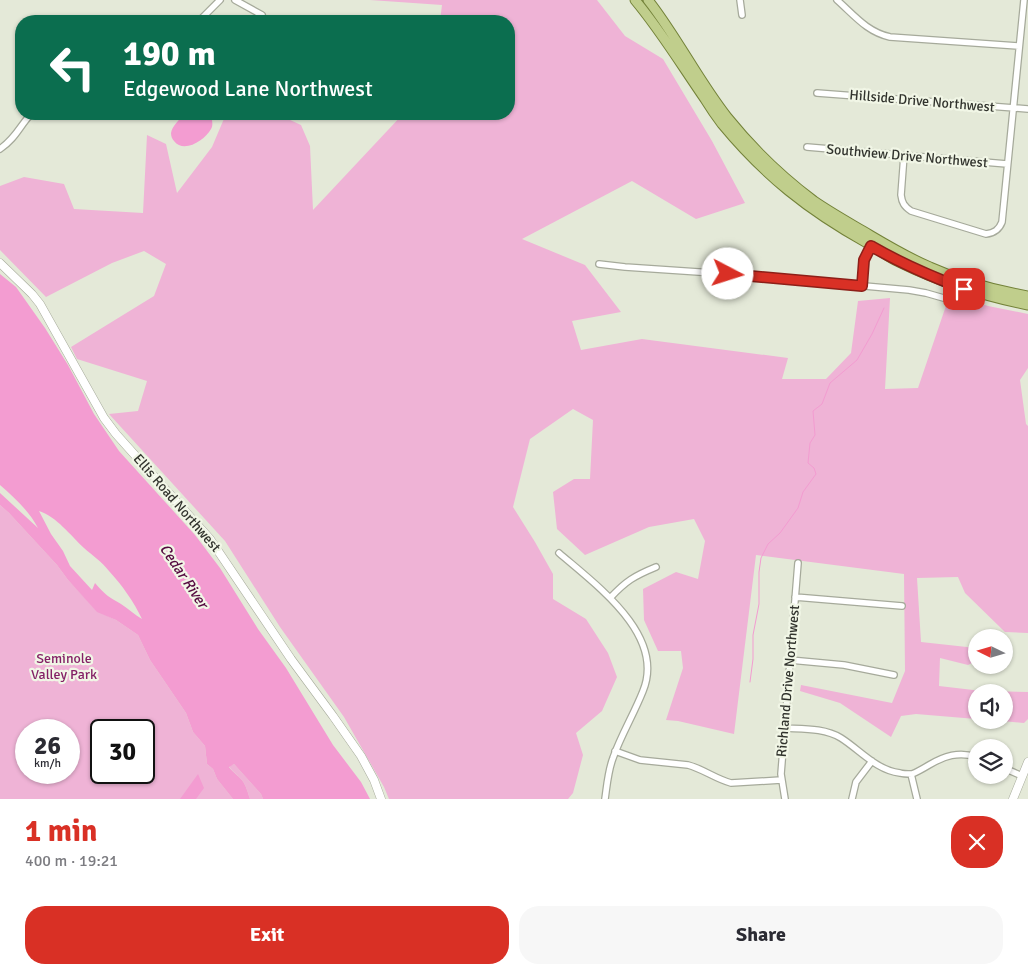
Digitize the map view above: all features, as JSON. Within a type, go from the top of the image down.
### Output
[{"type":"main road","points":[[635,0],[663,36],[721,122],[748,154],[798,200],[839,227],[930,268],[966,281],[1005,292],[1028,296]]},
{"type":"main road","points":[[648,0],[727,117],[780,174],[897,261],[928,276],[964,289],[1028,305]]},
{"type":"street","points":[[205,15],[220,0]]},
{"type":"street","points":[[236,0],[262,15]]},
{"type":"street","points":[[740,0],[742,15]]},
{"type":"street","points":[[837,0],[864,25],[890,37],[1019,46]]},
{"type":"street","points":[[904,156],[901,195],[904,206],[911,211],[986,234],[994,232],[1000,226],[1002,222],[1024,0]]},
{"type":"street","name":"Hillside Drive Northwest","points":[[816,93],[1028,110]]},
{"type":"street","points":[[0,149],[18,133],[25,120]]},
{"type":"street","name":"Southview Drive Northwest","points":[[807,148],[1008,164]]},
{"type":"street","points":[[862,286],[864,260],[873,242]]},
{"type":"street","name":"Ellis Road Northwest","points":[[0,263],[40,304],[104,418],[116,434],[210,539],[287,654],[334,716],[361,756],[374,780],[381,799]]},
{"type":"street","points":[[599,264],[862,286],[920,292],[947,299]]},
{"type":"street","points":[[559,553],[610,598],[636,631],[646,654],[647,669],[644,689],[611,763],[605,799]]},
{"type":"street","name":"Richland Drive Northwest","points":[[784,799],[781,780],[798,563]]},
{"type":"street","points":[[610,598],[636,575],[656,567]]},
{"type":"street","points":[[795,597],[902,606]]},
{"type":"street","points":[[790,660],[844,665],[894,675]]},
{"type":"street","points":[[785,728],[826,732],[840,737],[885,770],[894,772],[912,774],[948,756],[961,754],[968,755]]},
{"type":"street","points":[[616,751],[640,760],[688,764],[731,783],[781,780]]},
{"type":"street","points":[[852,799],[856,782],[872,761]]},
{"type":"street","points":[[1013,799],[1028,762]]},
{"type":"street","points":[[1013,772],[1022,776]]},
{"type":"street","points":[[912,774],[918,799]]},
{"type":"green space","points":[[370,0],[597,0],[625,36],[663,59],[712,141],[745,203],[696,219],[632,181],[522,239],[585,265],[621,312],[572,321],[581,350],[642,339],[788,358],[782,379],[826,379],[851,353],[858,301],[890,298],[885,389],[918,388],[950,294],[988,306],[1028,314],[1028,368],[1020,380],[1026,424],[1028,426],[1028,633],[1013,632],[1013,629],[1002,629],[965,593],[958,577],[917,578],[921,642],[968,647],[968,665],[940,658],[939,686],[968,689],[968,718],[916,714],[901,716],[891,737],[840,703],[800,691],[801,685],[892,703],[905,671],[904,574],[756,555],[734,734],[666,720],[683,668],[681,651],[658,651],[644,620],[643,589],[676,572],[698,579],[705,541],[694,519],[649,527],[585,555],[557,529],[553,492],[574,479],[590,479],[593,420],[573,409],[530,439],[513,507],[553,574],[553,599],[586,619],[608,653],[617,677],[602,711],[576,733],[583,755],[573,793],[568,799],[389,799],[344,717],[280,627],[225,541],[109,414],[138,411],[147,381],[77,359],[71,347],[154,296],[166,264],[144,251],[112,263],[46,297],[0,250],[0,186],[24,177],[64,184],[74,209],[143,213],[147,135],[166,144],[177,193],[212,147],[223,120],[290,120],[301,125],[310,146],[313,210],[397,120],[515,120],[515,15],[441,15],[442,5]]},
{"type":"green space","name":"Seminole Valley Park","points":[[0,505],[57,565],[68,580],[97,611],[116,620],[138,635],[150,660],[186,713],[193,732],[205,746],[207,764],[213,769],[217,779],[233,799],[0,799]]},
{"type":"green space","points":[[1013,692],[1028,692],[1028,719],[1024,723],[1013,722]]},
{"type":"green space","points":[[234,764],[261,794],[263,799],[250,799],[241,778],[229,766]]},
{"type":"water","points":[[180,120],[212,120],[211,129],[208,133],[199,141],[189,146],[178,145],[174,141],[171,133]]},
{"type":"water","name":"Cedar River","points":[[0,274],[16,287],[45,328],[68,365],[94,414],[119,451],[195,535],[220,568],[258,629],[286,668],[333,745],[361,782],[370,799],[263,799],[261,794],[234,764],[229,767],[241,778],[250,799],[233,799],[217,779],[213,769],[207,764],[205,746],[193,732],[186,713],[150,660],[138,635],[116,620],[97,612],[57,565],[0,505],[0,493],[38,528],[21,505],[0,485]],"holes":[[[39,511],[52,517],[119,582],[142,619],[107,595],[95,583],[92,590],[70,566]]]},
{"type":"water","points":[[198,774],[204,788],[196,799],[180,799]]},
{"type":"waterway","points":[[750,682],[753,659],[753,635],[759,604],[761,558],[768,544],[780,533],[798,508],[803,492],[816,474],[814,468],[808,463],[810,443],[815,435],[813,411],[822,404],[830,383],[857,360],[884,308]]},
{"type":"route","points":[[728,274],[862,286],[864,260],[871,246],[928,276],[964,289]]}]
